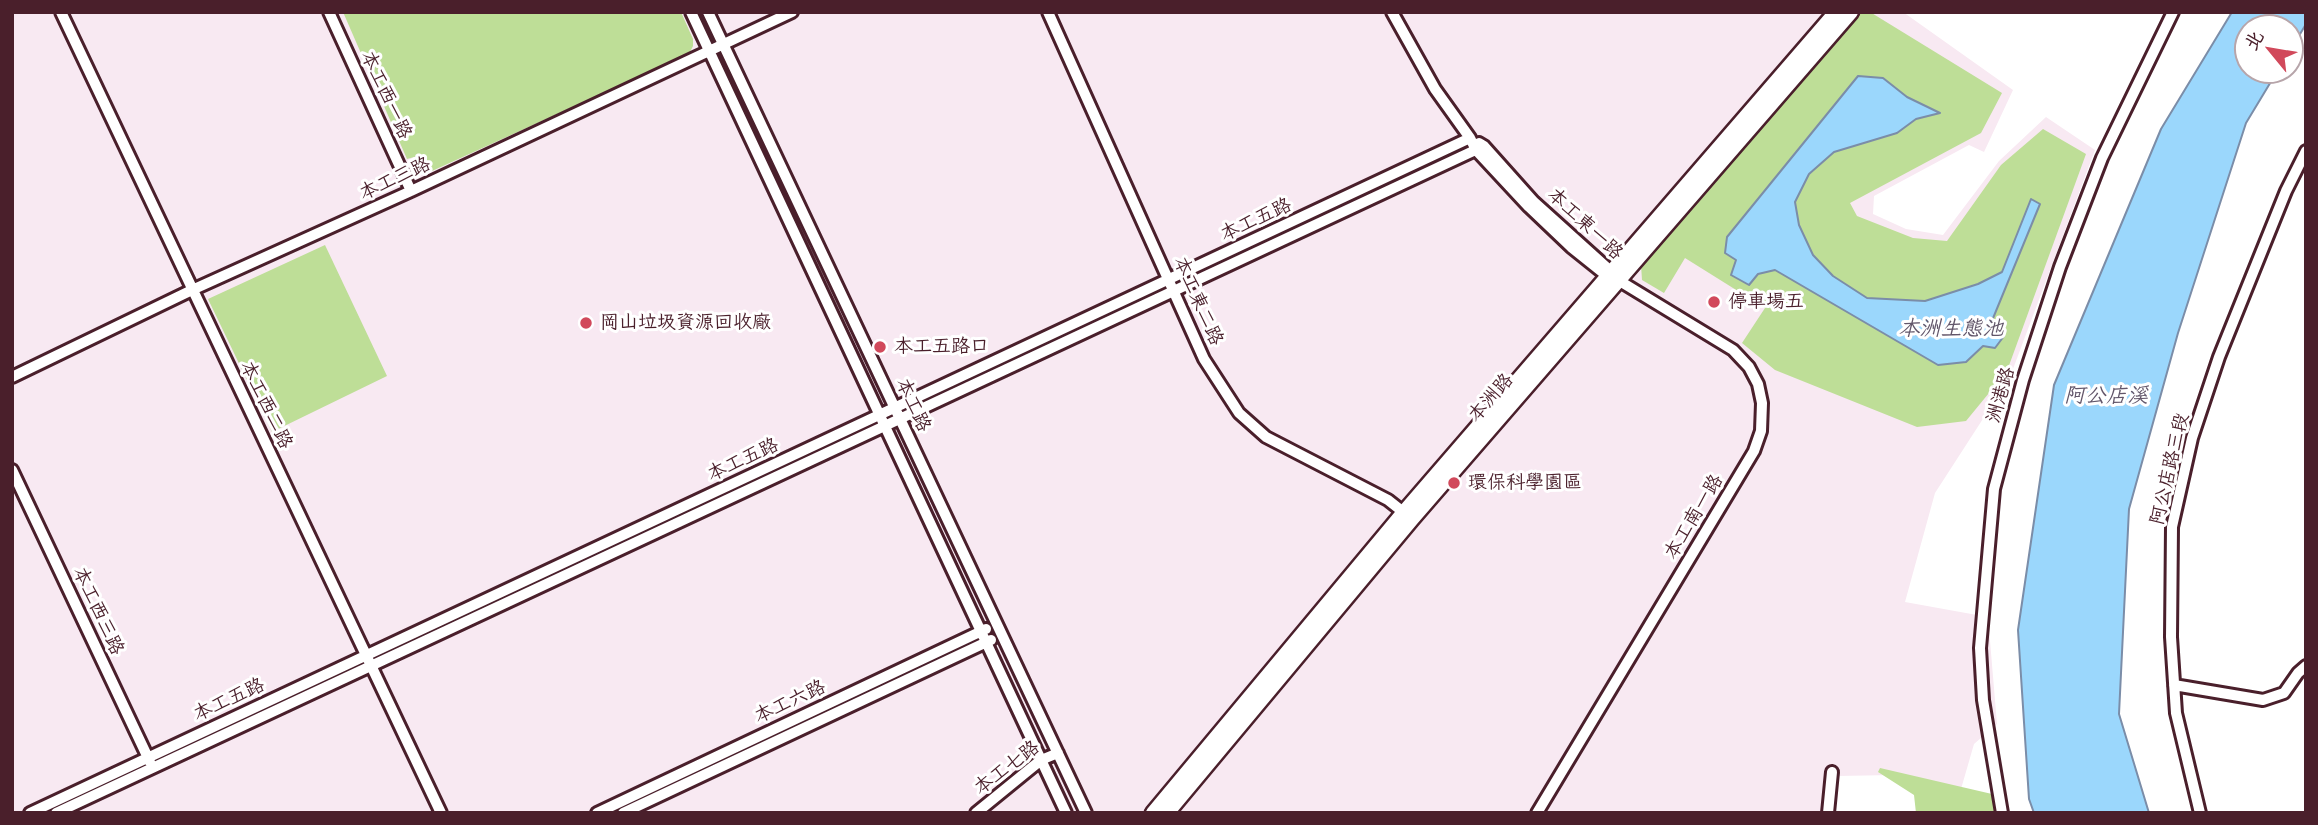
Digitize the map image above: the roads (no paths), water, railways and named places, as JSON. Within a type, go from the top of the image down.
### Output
[{"type":"main road","name":"本洲路","points":[[1153,813],[1836,12]]},
{"type":"main road","name":"本洲路","points":[[1612,275],[1851,12]]},
{"type":"main road","name":"本洲路","points":[[1167,813],[1408,515]]},
{"type":"street","name":"本工西二路","points":[[61,12],[442,813]]},
{"type":"street","name":"本工西一路","points":[[329,12],[411,191]]},
{"type":"street","name":"本工路","points":[[691,12],[1066,813]]},
{"type":"street","name":"本工路","points":[[708,12],[1086,813]]},
{"type":"street","name":"本工三路","points":[[12,377],[192,290],[411,191],[792,12]]},
{"type":"street","name":"本工東二路","points":[[1048,12],[1204,359],[1239,413],[1266,437],[1388,500],[1408,515]]},
{"type":"street","name":"本工東一路","points":[[1392,12],[1435,89],[1471,138],[1612,275]]},
{"type":"street","name":"洲港路","points":[[2002,813],[1983,699],[1980,648],[1994,489],[2023,380],[2064,255],[2102,158],[2173,12]]},
{"type":"street","name":"本工五路","points":[[30,813],[150,763],[897,414],[1172,285],[1471,138]]},
{"type":"street","name":"本工五路","points":[[1172,285],[1480,148]]},
{"type":"street","name":"阿公店路三段","points":[[2200,813],[2176,713],[2171,637],[2172,527],[2192,438],[2219,357],[2286,191],[2306,151]]},
{"type":"street","name":"本工南一路","points":[[1537,813],[1754,451],[1761,431],[1762,403],[1758,384],[1749,367],[1733,350],[1612,275]]},
{"type":"street","name":"本工西三路","points":[[12,470],[150,763]]},
{"type":"street","name":"本工六路","points":[[597,813],[1000,629]]},
{"type":"street","name":"本工六路","points":[[623,813],[985,636]]},
{"type":"street","points":[[2174,685],[2263,700],[2284,693],[2306,666]]},
{"type":"street","name":"本工七路","points":[[976,813],[1041,760],[1058,753]]},
{"type":"street","name":"本工五路","points":[[56,813],[150,763]]},
{"type":"street","points":[[1828,813],[1832,772]]},
{"type":"water","name":"阿公店溪","points":[[2232,12],[2306,12],[2304,27],[2304,14],[2234,14],[2234,84],[2270,84],[2246,123],[2178,333],[2129,509],[2119,714],[2149,813],[2034,813],[2029,799],[2018,630],[2054,385],[2161,129]]},
{"type":"water","name":"本洲生態池","points":[[1858,76],[1883,78],[1907,97],[1940,113],[1916,119],[1897,133],[1834,152],[1809,174],[1795,202],[1799,225],[1813,255],[1833,276],[1867,298],[1925,301],[1978,284],[2002,272],[2031,199],[2040,204],[1989,328],[2004,336],[1995,348],[1983,346],[1966,362],[1938,365],[1775,270],[1758,274],[1749,285],[1731,275],[1736,260],[1725,253],[1727,237]]},
{"type":"place","name":"停車場五","points":[[1714,302]]},
{"type":"place","name":"岡山垃圾資源回收廠","points":[[586,323]]},
{"type":"place","name":"本工五路口","points":[[880,347]]},
{"type":"place","name":"環保科學園區","points":[[1454,483]]}]
